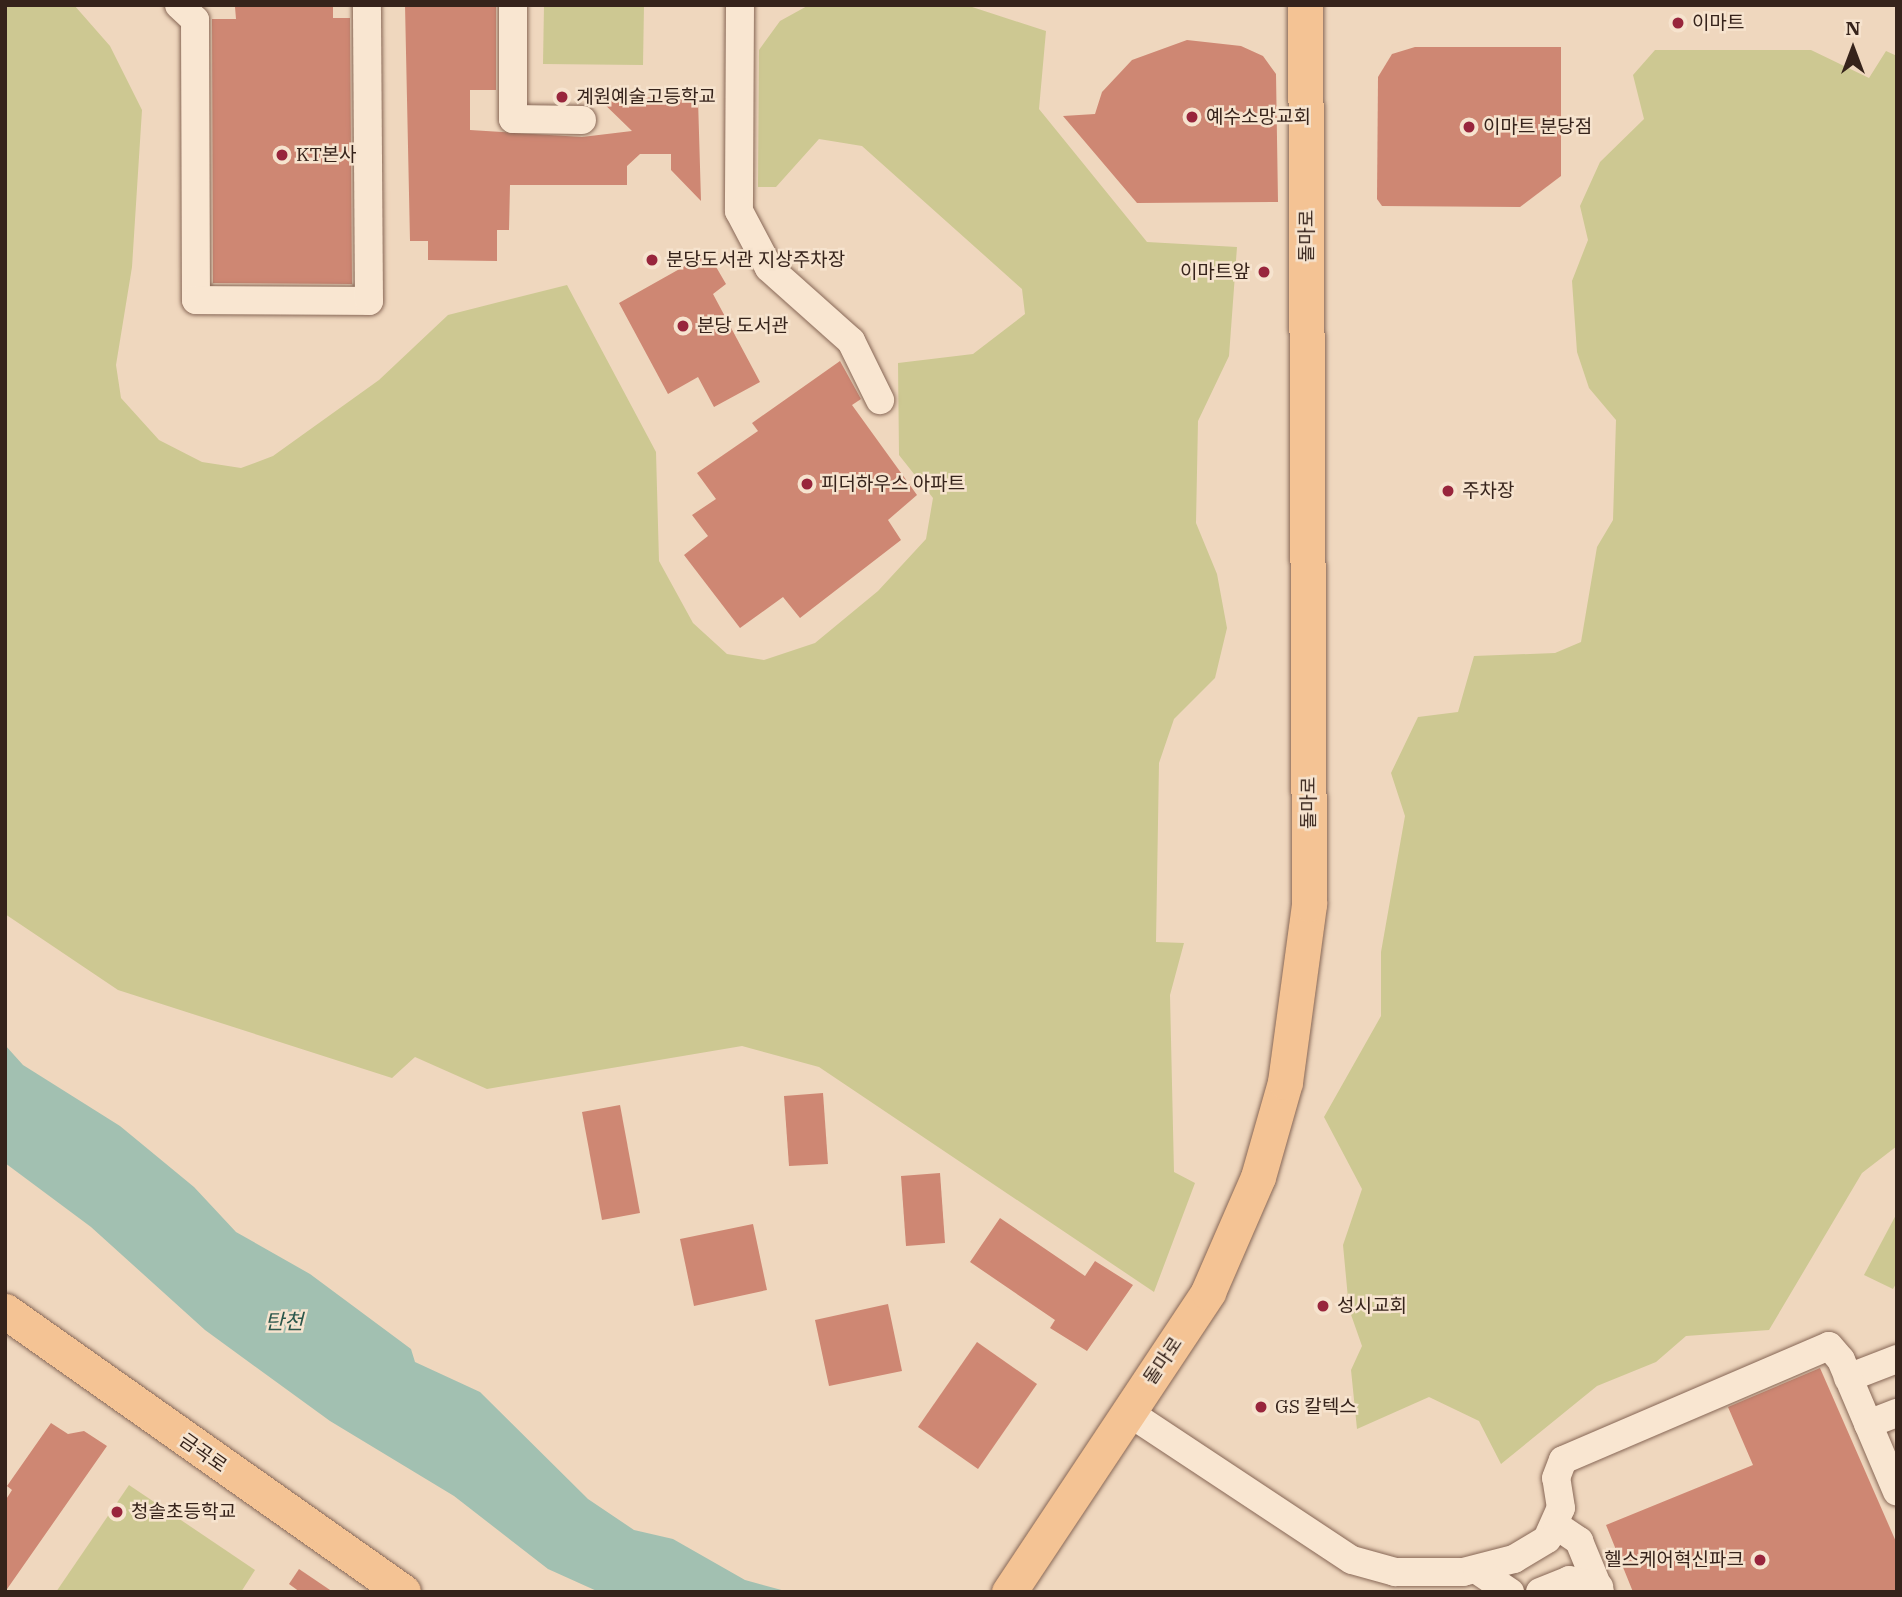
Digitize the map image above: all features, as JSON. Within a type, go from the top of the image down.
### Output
[{"type":"main road","name":"돌마로","points":[[1009,1592],[1208,1292],[1239,1227],[1273,1131],[1306,951],[1305,5]]},
{"type":"main road","name":"금곡로","points":[[5,1311],[403,1592]]},
{"type":"street","points":[[179,5],[195,20],[196,300],[369,301],[367,5]]},
{"type":"street","points":[[513,5],[513,119],[582,120]]},
{"type":"street","points":[[740,5],[739,211],[769,268],[800,288],[851,341],[880,400]]},
{"type":"street","points":[[1128,1412],[1352,1560],[1395,1572],[1477,1570],[1534,1550],[1557,1526],[1557,1467],[1563,1460],[1822,1346],[1836,1352],[1894,1476]]},
{"type":"street","points":[[1849,1378],[1897,1359]]},
{"type":"street","points":[[1868,1424],[1897,1413]]},
{"type":"street","points":[[1557,1526],[1579,1541],[1599,1589]]},
{"type":"street","points":[[1477,1570],[1510,1592]]},
{"type":"street","points":[[1540,1592],[1569,1580],[1599,1589]]},
{"type":"shaded area","points":[[5,5],[74,5],[110,46],[142,110],[132,267],[116,365],[121,398],[159,440],[202,462],[241,468],[273,456],[379,380],[448,315],[567,285],[656,452],[659,561],[693,623],[727,654],[764,660],[815,643],[878,591],[926,539],[933,498],[899,455],[898,363],[973,354],[1025,314],[1022,289],[862,146],[819,139],[776,187],[758,187],[759,50],[780,21],[809,5],[966,5],[1046,31],[1039,109],[1147,242],[1237,247],[1229,356],[1198,421],[1196,523],[1217,574],[1227,628],[1215,678],[1174,719],[1159,763],[1156,942],[1184,943],[1170,995],[1174,1172],[1195,1183],[1154,1292],[819,1067],[742,1046],[487,1089],[415,1057],[392,1078],[118,990],[5,914]]},
{"type":"shaded area","points":[[544,5],[644,5],[643,65],[543,64]]},
{"type":"shaded area","points":[[1655,50],[1811,50],[1869,78],[1886,51],[1897,56],[1897,1146],[1862,1173],[1769,1330],[1686,1336],[1656,1362],[1597,1386],[1501,1464],[1479,1421],[1429,1397],[1357,1429],[1351,1370],[1362,1346],[1349,1309],[1343,1245],[1362,1189],[1324,1117],[1381,1016],[1381,952],[1405,816],[1391,773],[1418,717],[1458,712],[1474,656],[1555,653],[1581,642],[1597,547],[1613,520],[1616,420],[1589,388],[1577,352],[1572,281],[1588,240],[1580,206],[1600,162],[1644,119],[1633,75]]},
{"type":"shaded area","points":[[1897,1213],[1897,1282],[1893,1289],[1864,1275]]},
{"type":"shaded area","points":[[129,1485],[255,1570],[241,1592],[56,1592]]},
{"type":"water","name":"탄천","points":[[5,1045],[23,1065],[120,1126],[194,1187],[236,1232],[310,1274],[411,1349],[415,1362],[480,1392],[588,1499],[634,1530],[673,1539],[745,1580],[789,1592],[599,1592],[548,1569],[454,1496],[330,1421],[205,1330],[91,1227],[5,1163]]},
{"type":"building","points":[[405,5],[496,5],[496,90],[470,90],[470,130],[582,137],[632,131],[596,96],[698,99],[701,201],[671,170],[671,154],[640,154],[627,166],[627,185],[510,185],[509,230],[497,230],[497,261],[428,260],[428,241],[410,241]]},
{"type":"building","name":"KT본사","points":[[235,7],[333,7],[333,18],[350,18],[352,284],[213,283],[212,19],[236,19]]},
{"type":"building","points":[[1187,40],[1241,46],[1263,56],[1276,74],[1278,202],[1137,203],[1063,116],[1095,114],[1102,92],[1132,60]]},
{"type":"building","name":"이마트 분당점","points":[[1415,47],[1561,47],[1561,176],[1520,207],[1382,206],[1377,199],[1378,77],[1392,54]]},
{"type":"building","points":[[708,253],[726,284],[713,294],[760,382],[714,407],[698,377],[668,394],[619,303]]},
{"type":"building","name":"피더하우스 아파트","points":[[840,361],[861,399],[852,405],[917,495],[888,520],[901,540],[800,618],[783,597],[740,628],[684,555],[708,536],[692,515],[716,499],[697,473],[758,431],[752,423]]},
{"type":"building","points":[[823,1093],[828,1164],[789,1166],[784,1096]]},
{"type":"building","points":[[620,1105],[640,1213],[602,1220],[582,1112]]},
{"type":"building","points":[[940,1173],[945,1243],[906,1246],[901,1176]]},
{"type":"building","points":[[1000,1218],[1085,1276],[1095,1261],[1133,1285],[1087,1351],[1050,1328],[1055,1320],[970,1262]]},
{"type":"building","points":[[753,1224],[767,1290],[694,1306],[680,1239]]},
{"type":"building","points":[[888,1304],[902,1371],[829,1386],[815,1320]]},
{"type":"building","points":[[977,1342],[1037,1384],[978,1469],[918,1427]]},
{"type":"building","points":[[1820,1368],[1897,1544],[1897,1592],[1633,1592],[1606,1525],[1753,1465],[1728,1407]]},
{"type":"building","points":[[51,1423],[68,1434],[84,1431],[107,1446],[5,1592],[5,1501],[12,1490],[7,1486]]},
{"type":"building","points":[[299,1569],[333,1592],[300,1592],[289,1584]]},
{"type":"place","name":"이마트","points":[[1678,23]]},
{"type":"place","name":"계원예술고등학교","points":[[562,97]]},
{"type":"place","name":"예수소망교회","points":[[1192,117]]},
{"type":"place","name":"이마트 분당점","points":[[1469,127]]},
{"type":"place","name":"KT본사","points":[[282,155]]},
{"type":"place","name":"분당도서관 지상주차장","points":[[652,260]]},
{"type":"place","name":"이마트앞","points":[[1264,272]]},
{"type":"place","name":"분당 도서관","points":[[683,326]]},
{"type":"place","name":"피더하우스 아파트","points":[[807,484]]},
{"type":"place","name":"주차장","points":[[1448,491]]},
{"type":"place","name":"성시교회","points":[[1323,1306]]},
{"type":"place","name":"GS 칼텍스","points":[[1261,1407]]},
{"type":"place","name":"청솔초등학교","points":[[117,1512]]},
{"type":"place","name":"헬스케어혁신파크","points":[[1760,1560]]}]
